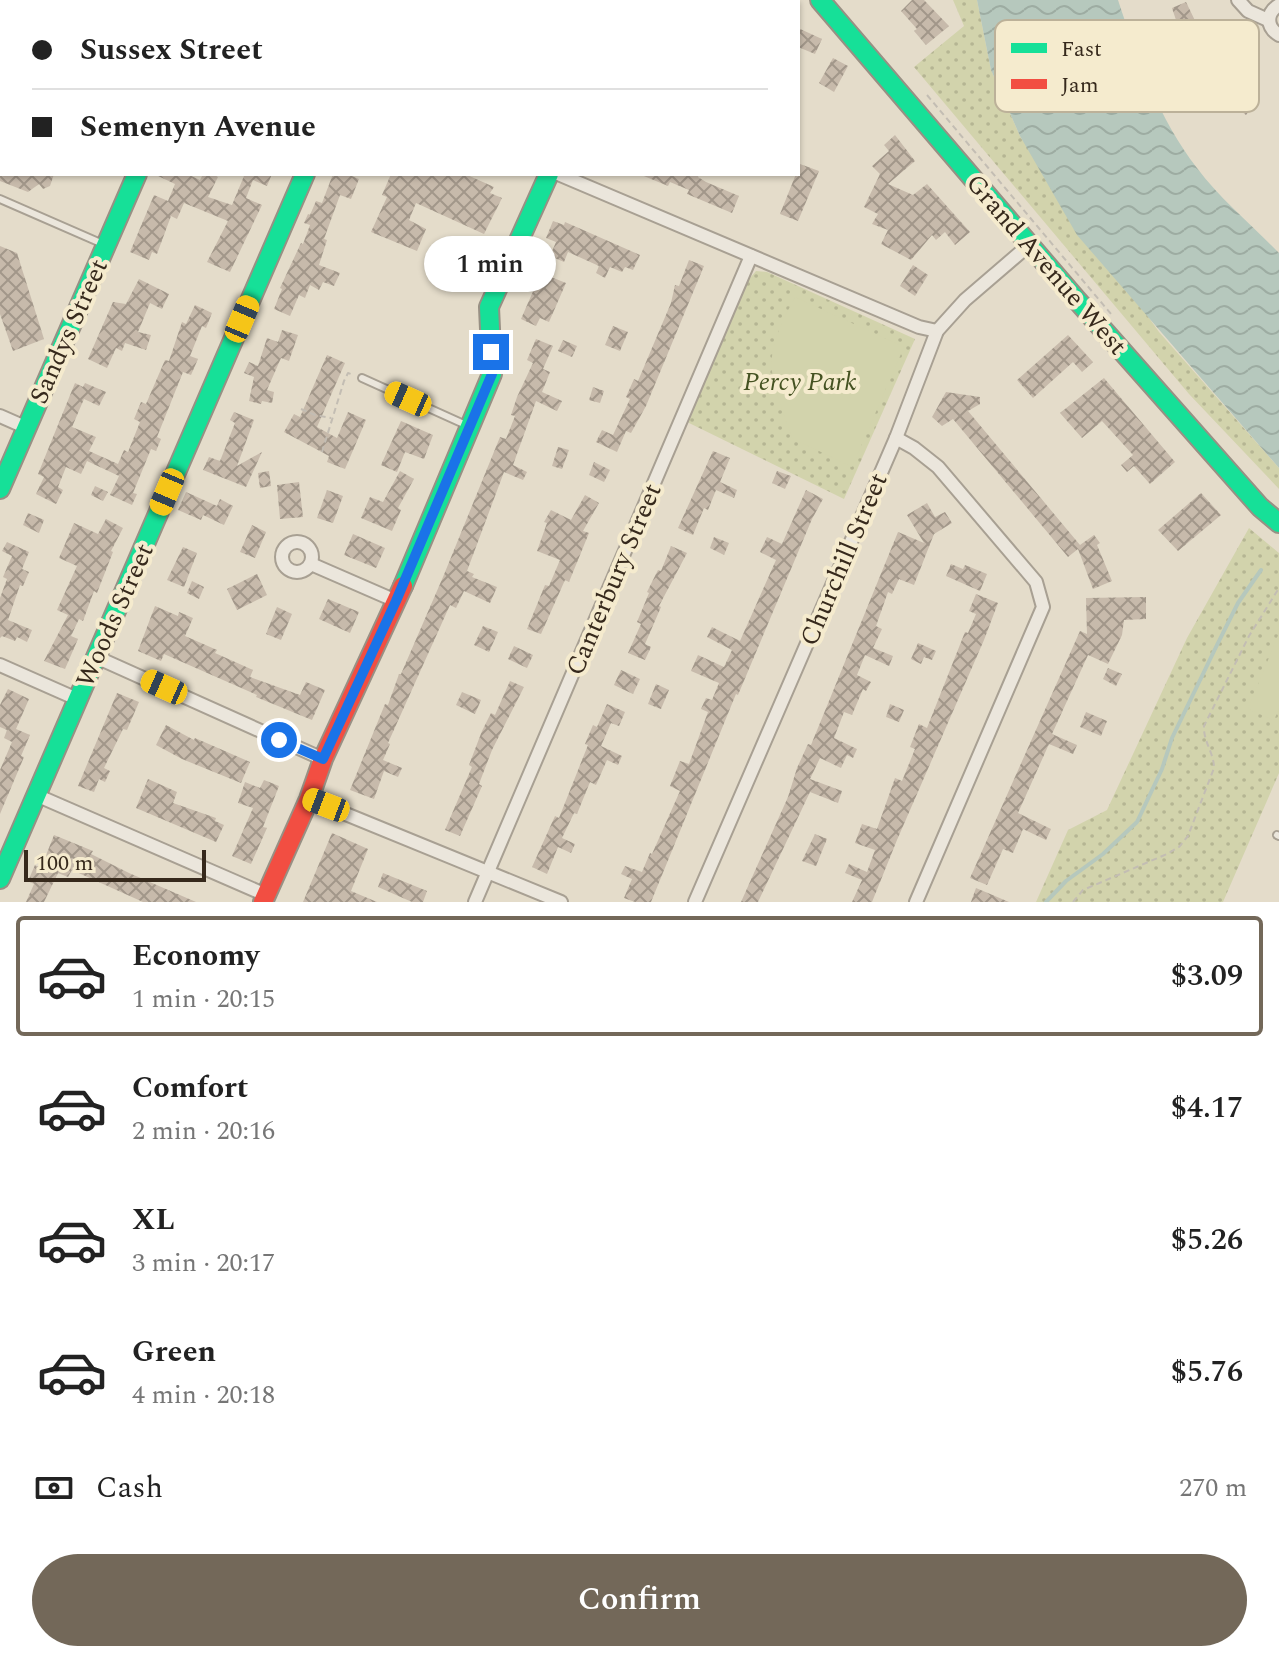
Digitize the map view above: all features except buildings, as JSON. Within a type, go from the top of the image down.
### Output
[{"type":"street","name":"Grand Avenue West","points":[[820,0],[1029,245],[1260,507],[1279,523]]},
{"type":"street","points":[[1238,0],[1248,11],[1268,20],[1279,35]]},
{"type":"street","points":[[1268,20],[1272,10],[1279,5]]},
{"type":"street","name":"Sandys Street","points":[[0,489],[136,176]]},
{"type":"street","name":"Woods Street","points":[[0,879],[304,176]]},
{"type":"street","points":[[36,795],[264,899],[492,374],[489,307],[548,176]]},
{"type":"street","points":[[563,176],[919,327],[937,331]]},
{"type":"street","name":"Churchill Street","points":[[695,902],[896,438],[937,331],[965,300],[1029,245]]},
{"type":"street","name":"Canterbury Street","points":[[475,902],[751,256]]},
{"type":"street","points":[[0,416],[25,427]]},
{"type":"street","points":[[896,438],[938,467],[1036,582],[1043,607],[916,902]]},
{"type":"street","points":[[311,564],[396,601]]},
{"type":"street","points":[[96,657],[323,759]]},
{"type":"street","points":[[0,665],[77,699]]},
{"type":"street","points":[[309,799],[561,902]]},
{"type":"lane","points":[[0,199],[106,245]]},
{"type":"lane","points":[[362,378],[470,426]]},
{"type":"path","points":[[927,95],[1112,315]]},
{"type":"path","points":[[322,452],[348,373],[362,378]]},
{"type":"path","points":[[301,409],[333,418]]},
{"type":"path","points":[[1073,902],[1083,890],[1167,854],[1179,847],[1188,836],[1214,768],[1204,726],[1249,636],[1279,588]]},
{"type":"green space","points":[[953,0],[977,0],[995,79],[995,112],[1009,112],[1020,136],[1159,332],[1279,468],[1279,489],[1189,394],[914,67],[964,26]]},
{"type":"green space","name":"Percy Park","points":[[756,271],[767,272],[915,339],[844,499],[687,422],[744,285]]},
{"type":"green space","points":[[795,297],[904,347],[852,467],[792,438],[778,397],[772,367],[773,353]]},
{"type":"green space","points":[[1249,528],[1279,553],[1279,773],[1223,902],[1036,902],[1068,830],[1107,810],[1187,638]]},
{"type":"green space","points":[[1279,633],[1279,709],[1274,720],[1248,709]]},
{"type":"water","points":[[977,0],[1118,0],[1125,20],[995,20],[995,79]]},
{"type":"water","points":[[1009,112],[1162,112],[1197,168],[1279,253],[1279,468],[1077,235]]},
{"type":"waterway","points":[[1046,902],[1066,881],[1103,854],[1137,822],[1162,769],[1172,738],[1217,645],[1238,603],[1261,570]]},
{"type":"traffic: fast","points":[[820,0],[1076,299],[1260,507],[1279,523]]},
{"type":"traffic: fast","points":[[0,489],[136,176]]},
{"type":"traffic: fast","points":[[0,879],[304,176]]},
{"type":"traffic: fast","points":[[403,586],[492,374],[489,307],[548,176]]},
{"type":"traffic: jam","points":[[263,902],[309,799],[323,759],[403,586]]},
{"type":"route","points":[[279,740],[323,759],[396,601],[492,374],[491,352]]}]
